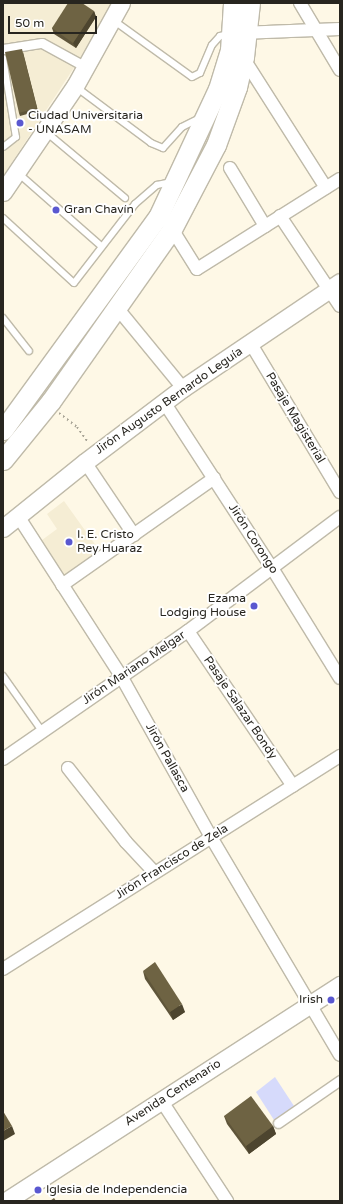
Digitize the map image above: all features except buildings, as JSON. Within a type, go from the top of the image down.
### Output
[{"type":"main road","points":[[3,192],[75,86],[121,3]]},
{"type":"main road","points":[[3,460],[48,405],[118,309],[172,229],[216,145],[237,87],[238,43],[233,3]]},
{"type":"main road","points":[[3,430],[152,226],[218,89],[238,43],[250,3]]},
{"type":"main road","name":"Jirón Augusto Bernardo Leguía","points":[[3,528],[90,458],[183,388],[335,285]]},
{"type":"main road","name":"Avenida Centenario","points":[[6,1199],[340,985]]},
{"type":"street","points":[[300,3],[340,70]]},
{"type":"street","points":[[326,188],[238,43],[316,30],[340,29]]},
{"type":"street","points":[[3,49],[42,43],[86,67]]},
{"type":"street","points":[[230,168],[265,226]]},
{"type":"street","points":[[172,229],[197,269],[340,179]]},
{"type":"street","points":[[280,216],[335,285],[340,306]]},
{"type":"street","points":[[118,309],[183,388]]},
{"type":"street","name":"Pasaje Magisterial","points":[[250,344],[340,492]]},
{"type":"street","name":"Jirón Corongo","points":[[164,402],[272,568],[340,678]]},
{"type":"street","points":[[90,458],[134,535]]},
{"type":"street","points":[[62,585],[214,478]]},
{"type":"street","name":"Jirón Pallasca","points":[[18,516],[120,676],[211,837],[340,1055]]},
{"type":"street","name":"Jirón Mariano Melgar","points":[[3,759],[120,676],[188,631],[340,517]]},
{"type":"street","name":"Pasaje Salazar Bondy","points":[[188,631],[293,786]]},
{"type":"street","name":"Jirón Francisco de Zela","points":[[3,969],[340,756]]},
{"type":"street","points":[[68,768],[126,842],[155,873]]},
{"type":"street","points":[[278,1123],[340,1080]]},
{"type":"street","points":[[161,1100],[227,1201]]},
{"type":"lane","points":[[112,19],[192,77],[200,73],[212,45],[220,36],[238,43]]},
{"type":"lane","points":[[3,58],[16,137],[3,147]]},
{"type":"lane","points":[[75,86],[151,143],[163,148],[182,127],[205,116]]},
{"type":"lane","points":[[45,132],[124,198]]},
{"type":"lane","points":[[16,171],[101,246]]},
{"type":"lane","points":[[3,218],[74,283],[101,246],[114,234],[134,204],[157,185],[175,181]]},
{"type":"lane","points":[[3,318],[29,351]]},
{"type":"lane","points":[[3,676],[42,731]]},
{"type":"path","points":[[48,405],[78,427],[90,458]]},
{"type":"shaded area","name":"Ciudad Universitaria - UNASAM","points":[[3,3],[112,3],[98,31],[3,176]]},
{"type":"shaded area","points":[[64,501],[102,554],[66,578],[42,540],[57,529],[47,514]]},
{"type":"shaded area","points":[[275,1077],[294,1106],[274,1120],[256,1092]]},
{"type":"place","name":"Ciudad Universitaria - UNASAM","points":[[20,123]]},
{"type":"place","name":"Gran Chavín","points":[[56,210]]},
{"type":"place","name":"I. E. Cristo Rey Huaraz","points":[[69,542]]},
{"type":"place","name":"Ezama Lodging House","points":[[254,606]]},
{"type":"place","name":"Irish","points":[[331,1000]]},
{"type":"place","name":"Iglesia de Independencia","points":[[38,1190]]}]
